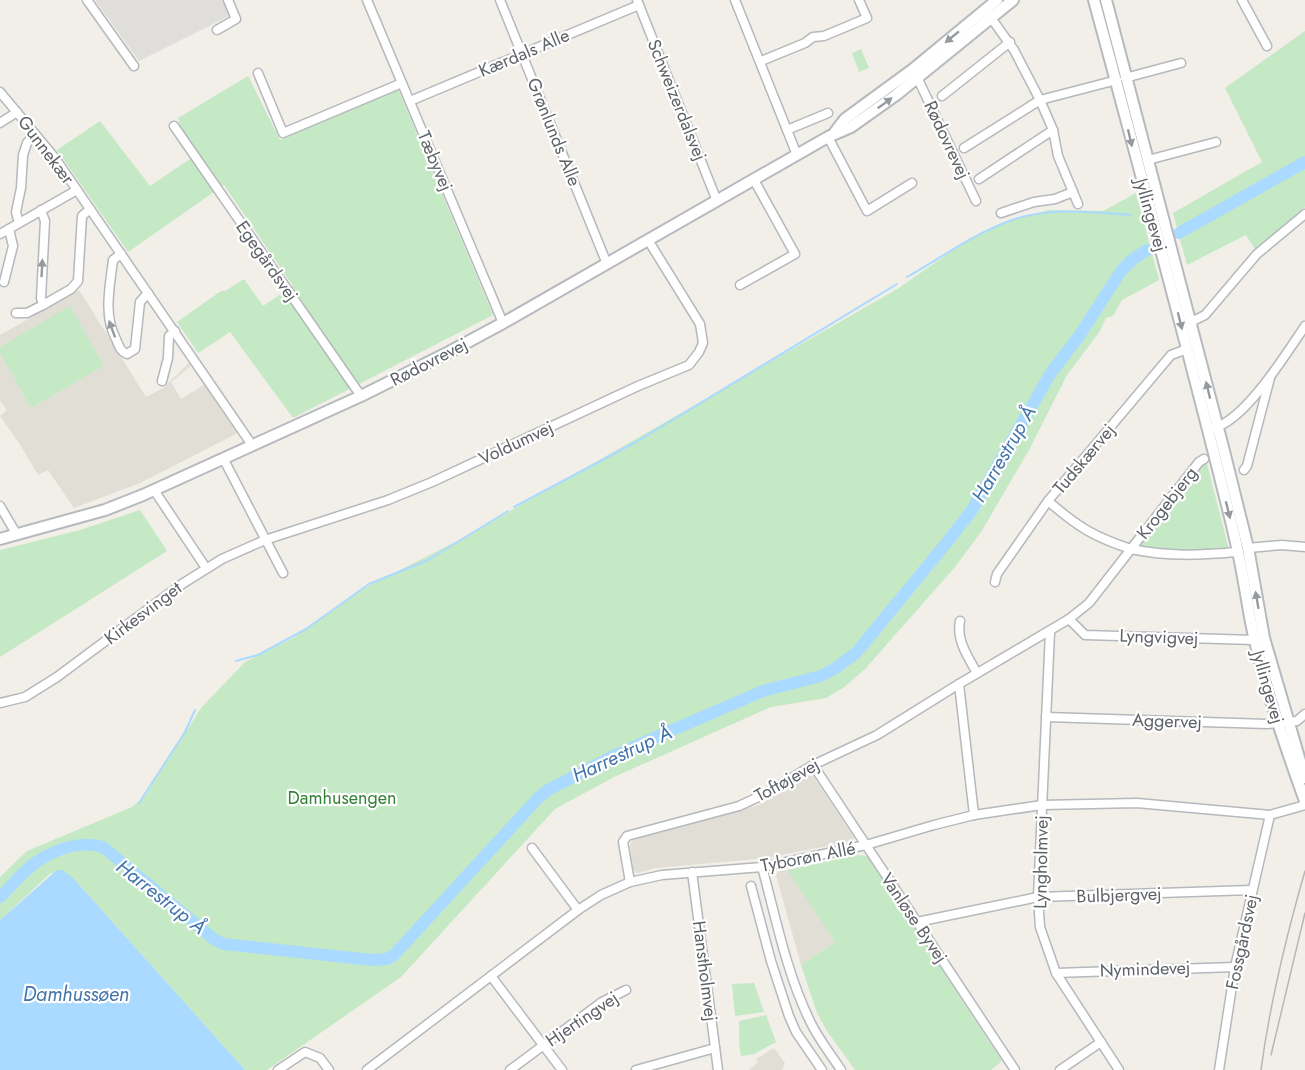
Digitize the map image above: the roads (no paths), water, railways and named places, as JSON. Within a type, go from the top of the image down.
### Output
[{"type":"street","points":[[87,0],[134,66]]},
{"type":"street","points":[[217,30],[236,19],[228,0]]},
{"type":"street","name":"Tæbyvej","points":[[367,0],[503,323]]},
{"type":"street","name":"Grønlunds Alle","points":[[500,0],[607,264]]},
{"type":"street","points":[[735,0],[797,155]]},
{"type":"street","points":[[761,61],[805,43],[813,37],[824,36],[867,18],[858,0]]},
{"type":"street","name":"Rødovrevej","points":[[988,14],[997,0]]},
{"type":"street","name":"Rødovrevej","points":[[0,539],[106,509],[154,490],[361,396],[442,356],[831,135],[845,119],[915,74],[988,14],[1013,0]]},
{"type":"street","name":"Jyllingevej","points":[[1094,0],[1148,160],[1191,322],[1213,428],[1283,722],[1305,803]]},
{"type":"street","name":"Jyllingevej","points":[[1106,0],[1136,159],[1187,350],[1213,428]]},
{"type":"street","points":[[1242,0],[1267,46]]},
{"type":"street","name":"Kærdals Alle","points":[[410,101],[638,3]]},
{"type":"street","name":"Schweizerdalsvej","points":[[638,3],[717,201]]},
{"type":"street","points":[[988,14],[1010,42],[1040,100],[1053,130],[1058,156],[1078,204]]},
{"type":"street","points":[[942,96],[1010,42]]},
{"type":"street","points":[[964,148],[1040,100],[1181,63]]},
{"type":"street","points":[[258,73],[283,133],[402,83]]},
{"type":"street","name":"Rødovrevej","points":[[915,74],[976,201]]},
{"type":"street","name":"Gunnekær","points":[[1,97],[17,111],[77,190],[252,445]]},
{"type":"street","points":[[0,123],[17,111]]},
{"type":"street","points":[[787,130],[828,113]]},
{"type":"street","name":"Egegårdsvej","points":[[174,126],[361,396]]},
{"type":"street","points":[[979,179],[1053,130]]},
{"type":"street","points":[[19,223],[16,212],[21,188],[23,155],[27,143],[35,134]]},
{"type":"street","points":[[831,135],[867,211],[912,183]]},
{"type":"street","name":"Jyllingevej","points":[[1148,160],[1216,142]]},
{"type":"street","points":[[740,285],[795,254],[754,180]]},
{"type":"street","points":[[0,234],[77,190]]},
{"type":"street","points":[[1001,213],[1073,192]]},
{"type":"street","points":[[16,313],[27,313],[43,305],[71,290],[78,281],[82,216],[90,209]]},
{"type":"street","points":[[41,210],[45,221],[41,298],[43,305]]},
{"type":"street","points":[[1191,322],[1205,315],[1274,237],[1305,214]]},
{"type":"street","points":[[4,282],[13,246],[9,229]]},
{"type":"street","name":"Voldumvej","points":[[206,568],[265,540],[388,500],[432,482],[638,386],[689,365],[703,343],[700,324],[648,240]]},
{"type":"street","points":[[121,254],[113,260],[108,315],[110,329],[122,352],[127,354],[135,349],[140,302],[148,293]]},
{"type":"street","points":[[1213,428],[1232,420],[1271,375],[1305,326]]},
{"type":"street","points":[[162,381],[168,358],[169,336],[175,332]]},
{"type":"street","name":"Tudskærvej","points":[[995,582],[997,574],[1048,501],[1172,356],[1187,350]]},
{"type":"street","points":[[1244,470],[1271,375]]},
{"type":"street","points":[[222,458],[283,573]]},
{"type":"street","name":"Krogebjerg","points":[[1204,459],[1199,462],[1131,549],[1157,554],[1190,556],[1282,545],[1305,547]]},
{"type":"street","points":[[154,490],[206,568]]},
{"type":"street","points":[[1048,501],[1074,523],[1100,539],[1131,549]]},
{"type":"street","points":[[0,506],[17,535]]},
{"type":"street","name":"Toftøjevej","points":[[630,882],[623,842],[627,836],[739,806],[765,794],[832,755],[878,735],[1069,619],[1089,603],[1131,549]]},
{"type":"street","name":"Jyllingevej","points":[[1243,550],[1255,640],[1305,778]]},
{"type":"street","name":"Kirkesvinget","points":[[0,703],[25,698],[206,568]]},
{"type":"street","name":"Lyngvigvej","points":[[1069,619],[1085,635],[1255,640]]},
{"type":"street","points":[[960,621],[958,630],[964,650],[977,673]]},
{"type":"street","name":"Lyngholmvej","points":[[1052,630],[1038,897],[1040,927],[1056,973],[1119,1070]]},
{"type":"street","points":[[959,684],[975,815]]},
{"type":"street","points":[[1283,722],[1297,721],[1305,714]]},
{"type":"street","name":"Aggervej","points":[[1046,717],[1283,722]]},
{"type":"street","name":"Vanløse Byvej","points":[[813,765],[1015,1070]]},
{"type":"street","name":"Tyborøn Allé","points":[[367,1070],[578,910],[601,895],[630,882],[662,875],[762,867],[866,845],[975,815],[1042,805],[1137,803],[1270,814],[1305,803]]},
{"type":"street","name":"Fossgårdsvej","points":[[1219,1070],[1235,967],[1270,814]]},
{"type":"street","points":[[532,848],[578,910]]},
{"type":"street","points":[[762,867],[786,957],[808,1018],[842,1070]]},
{"type":"street","name":"Hanstholmvej","points":[[692,872],[718,1070]]},
{"type":"street","points":[[751,886],[771,961],[796,1032],[822,1070]]},
{"type":"street","name":"Bulbjergvej","points":[[917,921],[1038,897],[1252,890]]},
{"type":"street","points":[[771,961],[786,957]]},
{"type":"street","name":"Nymindevej","points":[[1056,973],[1235,967]]},
{"type":"street","points":[[491,976],[562,1070]]},
{"type":"street","name":"Hjertingvej","points":[[510,1070],[602,1002],[626,990]]},
{"type":"street","points":[[1060,1070],[1101,1042]]},
{"type":"street","points":[[636,1070],[715,1048]]},
{"type":"street","points":[[278,1070],[305,1052],[320,1058],[329,1070]]},
{"type":"water","name":"Damhussøen","points":[[57,870],[62,870],[74,879],[245,1070],[0,1070],[0,920]]},
{"type":"waterway","name":"Harrestrup Å","points":[[1179,233],[1305,162]]},
{"type":"waterway","name":"Harrestrup Å","points":[[907,277],[998,225],[1026,216],[1056,212],[1131,215]]},
{"type":"waterway","name":"Harrestrup Å","points":[[0,897],[42,858],[59,850],[94,845],[103,847],[215,940],[224,944],[372,960],[387,959],[394,955],[539,797],[548,790],[617,754],[763,691],[821,676],[856,653],[972,510],[1050,374],[1079,336],[1121,271],[1147,250]]},
{"type":"waterway","name":"Harrestrup Å","points":[[514,507],[636,442],[897,284]]},
{"type":"waterway","name":"Harrestrup Å","points":[[236,661],[258,655],[306,629],[369,584],[428,560],[508,511]]},
{"type":"waterway","name":"Harrestrup Å","points":[[139,803],[185,732],[195,710]]},
{"type":"tram line","points":[[1261,1070],[1279,970],[1305,871]]},
{"type":"tram line","points":[[1271,1055],[1305,913]]},
{"type":"park label","name":"Damhusengen","points":[[342,798]]}]
